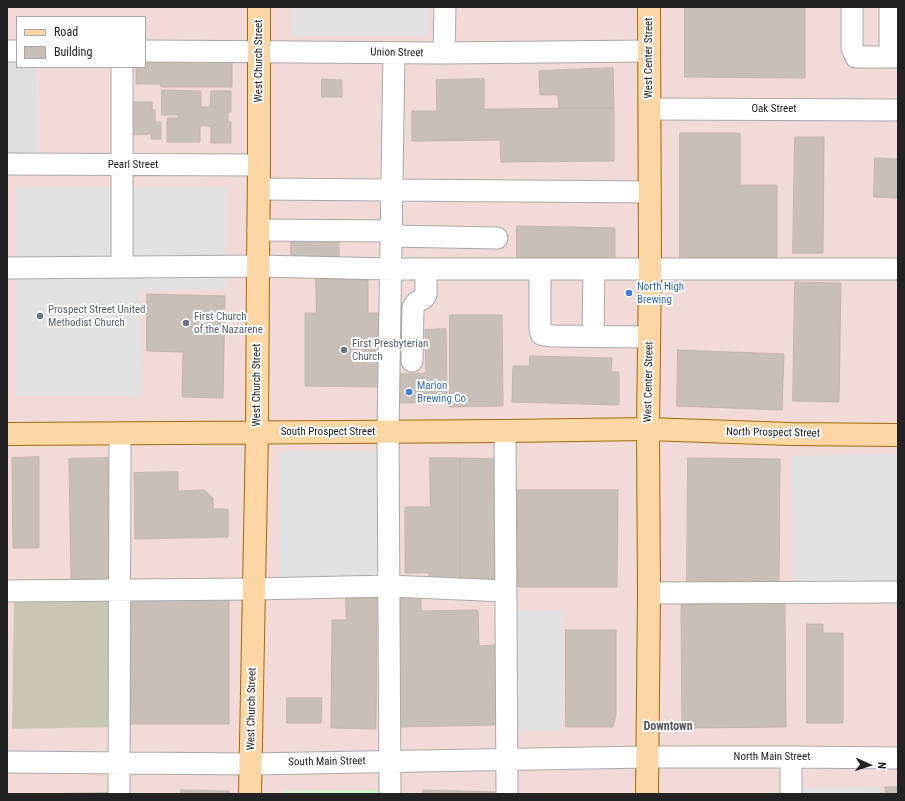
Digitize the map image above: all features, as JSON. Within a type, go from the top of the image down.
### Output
[{"type":"main road","name":"West Church Street","points":[[250,794],[257,433],[259,7]]},
{"type":"main road","name":"West Center Street","points":[[647,794],[646,757],[649,593],[648,429],[650,269],[649,7]]},
{"type":"main road","name":"South Prospect Street","points":[[7,434],[648,429]]},
{"type":"main road","name":"North Prospect Street","points":[[648,429],[790,434],[898,435]]},
{"type":"street","points":[[444,53],[445,7]]},
{"type":"street","points":[[852,7],[852,48],[856,57],[894,57],[890,7]]},
{"type":"street","name":"Union Street","points":[[146,51],[444,53],[649,51]]},
{"type":"street","points":[[390,794],[388,432],[394,53]]},
{"type":"street","points":[[122,68],[122,267]]},
{"type":"street","name":"Oak Street","points":[[650,109],[898,110]]},
{"type":"street","name":"Pearl Street","points":[[7,164],[259,165]]},
{"type":"street","points":[[259,190],[650,192]]},
{"type":"street","points":[[258,230],[497,238]]},
{"type":"street","points":[[7,268],[258,266],[390,269],[898,269]]},
{"type":"street","points":[[412,360],[413,307],[417,302],[424,298],[426,294],[426,269]]},
{"type":"street","points":[[540,269],[541,334],[545,336],[649,337]]},
{"type":"street","points":[[593,336],[594,269]]},
{"type":"street","points":[[505,431],[507,794]]},
{"type":"street","points":[[119,794],[120,433]]},
{"type":"street","points":[[7,591],[254,589],[390,586],[506,591]]},
{"type":"street","points":[[649,593],[898,592]]},
{"type":"street","name":"South Main Street","points":[[7,762],[251,764],[646,757]]},
{"type":"street","name":"North Main Street","points":[[646,757],[898,758]]},
{"type":"street","points":[[791,757],[791,794]]},
{"type":"shaded area","points":[[7,7],[898,7],[898,794],[7,794],[7,162],[39,162],[37,68],[146,68],[146,16],[16,16],[16,57],[7,57]]},
{"type":"shaded area","points":[[293,7],[429,7],[429,36],[292,36]]},
{"type":"shaded area","points":[[7,57],[16,57],[16,68],[37,68],[39,162],[7,162]]},
{"type":"shaded area","points":[[16,187],[227,187],[227,289],[141,290],[142,396],[16,396]]},
{"type":"shaded area","points":[[280,451],[382,451],[383,578],[280,578]]},
{"type":"shaded area","points":[[898,454],[898,584],[794,586],[792,456]]},
{"type":"shaded area","points":[[14,598],[113,598],[112,727],[12,729]]},
{"type":"shaded area","points":[[516,610],[563,610],[562,731],[515,731]]},
{"type":"shaded area","points":[[879,787],[880,794],[800,794],[800,788]]},
{"type":"green space","points":[[383,790],[383,794],[284,794],[284,791]]},
{"type":"building","points":[[685,7],[805,7],[805,78],[685,77]]},
{"type":"building","points":[[146,62],[232,62],[232,87],[161,87],[160,84],[136,84],[136,68],[146,68]]},
{"type":"building","points":[[613,68],[614,108],[559,108],[558,95],[540,95],[539,71]]},
{"type":"building","points":[[322,79],[342,80],[342,97],[322,97]]},
{"type":"building","points":[[484,79],[484,109],[614,108],[614,161],[501,162],[500,140],[412,141],[412,111],[437,111],[436,80]]},
{"type":"building","points":[[162,90],[201,91],[201,107],[210,107],[211,91],[231,91],[231,112],[228,112],[228,122],[231,122],[231,143],[211,143],[211,126],[200,126],[200,142],[167,142],[167,118],[178,118],[178,115],[162,115]]},
{"type":"building","points":[[132,102],[152,102],[152,110],[155,110],[155,122],[161,122],[161,139],[151,139],[151,134],[132,135],[129,111],[133,111]]},
{"type":"building","points":[[680,133],[740,133],[740,185],[777,185],[777,260],[680,260]]},
{"type":"building","points":[[795,137],[824,137],[823,253],[793,253]]},
{"type":"building","points":[[875,158],[898,159],[898,198],[874,197]]},
{"type":"building","points":[[517,226],[615,228],[615,261],[517,260]]},
{"type":"building","points":[[291,239],[339,239],[339,262],[291,262]]},
{"type":"building","name":"First Presbyterian Church","points":[[316,279],[368,280],[368,313],[384,313],[383,387],[305,386],[305,313],[316,313]]},
{"type":"building","points":[[795,282],[841,283],[839,402],[793,401]]},
{"type":"building","name":"First Church of the Nazarene","points":[[147,294],[225,296],[223,398],[182,397],[183,352],[147,351]]},
{"type":"building","points":[[450,315],[502,315],[503,406],[450,407]]},
{"type":"building","points":[[446,329],[447,402],[399,403],[398,374],[426,373],[425,330]]},
{"type":"building","points":[[678,350],[784,354],[782,410],[677,406]]},
{"type":"building","points":[[530,356],[612,358],[611,372],[619,372],[619,405],[512,402],[513,366],[529,366]]},
{"type":"building","points":[[39,457],[39,548],[13,548],[12,458]]},
{"type":"building","points":[[108,458],[110,580],[71,581],[69,459]]},
{"type":"building","points":[[430,458],[460,458],[460,583],[429,583],[429,573],[405,573],[405,507],[430,507]]},
{"type":"building","points":[[460,458],[498,459],[498,582],[460,583]]},
{"type":"building","points":[[688,458],[780,459],[779,582],[687,581]]},
{"type":"building","points":[[178,472],[178,491],[204,490],[213,498],[213,509],[228,509],[228,537],[135,539],[134,473]]},
{"type":"building","points":[[518,490],[618,490],[617,587],[518,587]]},
{"type":"building","points":[[421,596],[421,611],[478,610],[479,646],[495,645],[496,725],[396,727],[395,597]]},
{"type":"building","points":[[129,598],[229,598],[229,724],[129,724]]},
{"type":"building","points":[[346,598],[377,598],[376,729],[331,728],[332,620],[346,620]]},
{"type":"building","points":[[785,604],[786,727],[682,728],[681,605]]},
{"type":"building","points":[[807,624],[823,624],[823,633],[843,633],[843,723],[807,723]]},
{"type":"building","points":[[566,630],[616,630],[616,715],[613,727],[566,727]]},
{"type":"building","points":[[287,698],[322,698],[321,723],[287,723]]},
{"type":"building","points":[[885,787],[898,787],[898,794],[886,794]]},
{"type":"building","points":[[181,790],[229,791],[229,794],[181,794]]},
{"type":"building","points":[[423,790],[499,792],[499,794],[423,794]]},
{"type":"building","points":[[108,793],[108,794],[37,794]]},
{"type":"place","name":"North High Brewing","points":[[629,293]]},
{"type":"place","name":"Prospect Street United Methodist Church","points":[[40,316]]},
{"type":"place","name":"First Church of the Nazarene","points":[[186,323]]},
{"type":"place","name":"First Presbyterian Church","points":[[344,350]]},
{"type":"place","name":"Marion Brewing Co","points":[[409,392]]},
{"type":"district","name":"Downtown","points":[[668,727]]}]
